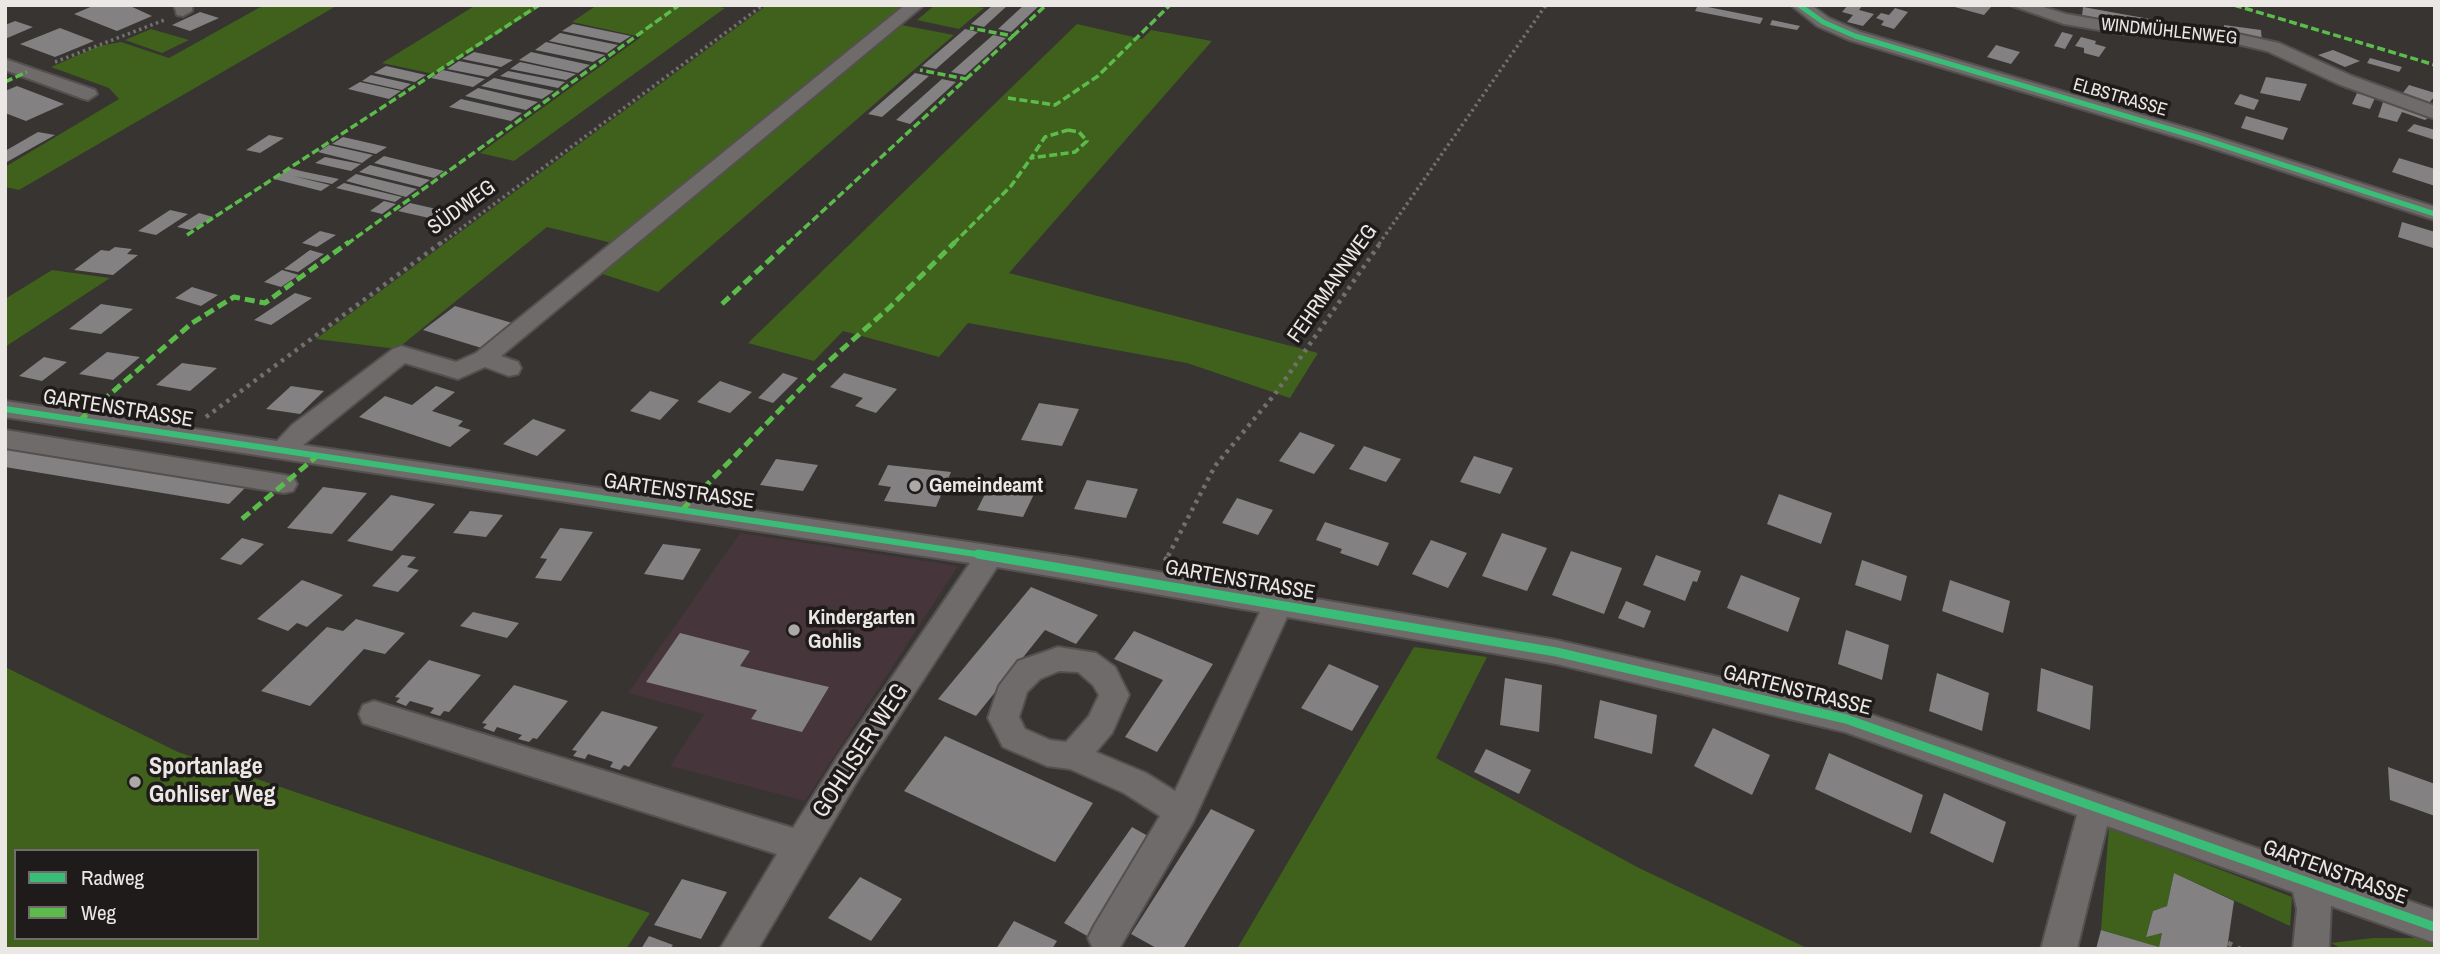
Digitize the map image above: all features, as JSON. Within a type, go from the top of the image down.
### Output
[{"type":"street","points":[[282,452],[301,431],[401,354],[458,371],[474,360],[484,358],[916,5]]},
{"type":"street","name":"ELBSTRASSE","points":[[1799,5],[1823,22],[1855,36],[2200,138],[2435,214]]},
{"type":"street","name":"WINDMÜHLENWEG","points":[[2018,5],[2064,19],[2123,29],[2224,36],[2273,47],[2344,80],[2435,113]]},
{"type":"street","points":[[5,64],[88,94]]},
{"type":"street","points":[[5,82],[27,72]]},
{"type":"street","points":[[484,358],[509,368]]},
{"type":"street","name":"GARTENSTRASSE","points":[[5,409],[990,556],[1556,652],[1846,719],[2096,805],[2435,927]]},
{"type":"street","points":[[5,439],[284,484]]},
{"type":"street","name":"GOHLISER WEG","points":[[738,949],[848,768],[990,556]]},
{"type":"street","points":[[1106,938],[1181,812],[1278,605]]},
{"type":"street","points":[[374,714],[800,846]]},
{"type":"street","points":[[1073,756],[1135,783],[1181,812]]},
{"type":"street","points":[[2059,949],[2096,805]]},
{"type":"street","points":[[2307,881],[2314,909],[2311,949]]},
{"type":"path","points":[[27,72],[89,47],[133,34],[183,8]]},
{"type":"path","points":[[2228,943],[2240,949]]},
{"type":"shaded area","name":"Kindergarten Gohlis","points":[[740,533],[958,566],[805,801],[670,766],[704,714],[628,693]]},
{"type":"green space","points":[[264,5],[338,5],[19,190],[5,187],[5,167],[119,99],[109,88],[51,67],[99,46],[121,42],[169,58]]},
{"type":"green space","points":[[476,5],[543,5],[434,74],[382,63]]},
{"type":"green space","points":[[597,5],[710,5],[725,8],[514,161],[480,153],[641,37],[572,22]]},
{"type":"green space","points":[[767,5],[918,5],[896,24],[954,35],[658,292],[593,271],[624,246],[547,227],[397,349],[316,339]]},
{"type":"green space","points":[[935,5],[984,8],[959,29],[917,20]]},
{"type":"green space","points":[[1077,24],[1142,39],[1151,30],[1212,41],[1009,273],[1318,353],[1290,398],[1187,363],[968,323],[939,357],[843,331],[814,361],[748,343]]},
{"type":"green space","points":[[151,29],[189,40],[162,53],[125,40]]},
{"type":"green space","points":[[52,270],[110,278],[5,347],[5,299]]},
{"type":"green space","points":[[1414,647],[1487,657],[1436,758],[1639,868],[1809,949],[1237,949]]},
{"type":"green space","name":"Sportanlage Gohliser Weg","points":[[5,667],[178,752],[650,913],[626,949],[5,949]]},
{"type":"green space","points":[[2109,827],[2292,897],[2290,926],[2174,873],[2167,906],[2153,911],[2146,936],[2162,933],[2159,947],[2101,930]]},
{"type":"green space","points":[[2373,938],[2419,938],[2435,943],[2435,949],[2342,949],[2331,943]]},
{"type":"building","points":[[95,5],[128,5],[152,16],[117,31],[74,14]]},
{"type":"building","points":[[993,5],[1008,5],[984,27],[971,24]]},
{"type":"building","points":[[1024,5],[1040,5],[1011,32],[998,29]]},
{"type":"building","points":[[1698,5],[1763,18],[1760,24],[1695,11]]},
{"type":"building","points":[[1848,5],[1862,6],[1859,10],[1874,14],[1863,26],[1847,22],[1853,15],[1842,12]]},
{"type":"building","points":[[1951,6],[1991,7],[1984,15]]},
{"type":"building","points":[[2083,7],[2161,21],[2161,28],[2082,16]]},
{"type":"building","points":[[1895,8],[1908,12],[1894,29],[1881,25],[1884,21],[1876,18],[1881,13],[1889,15]]},
{"type":"building","points":[[200,12],[219,18],[190,31],[172,25]]},
{"type":"building","points":[[1772,20],[1800,26],[1797,30],[1770,25]]},
{"type":"building","points":[[15,21],[33,27],[5,39],[5,25]]},
{"type":"building","points":[[573,24],[631,36],[620,43],[562,31]]},
{"type":"building","points":[[2224,25],[2261,30],[2262,42],[2224,35]]},
{"type":"building","points":[[60,28],[94,41],[55,57],[20,44]]},
{"type":"building","points":[[965,29],[978,32],[936,69],[922,66]]},
{"type":"building","points":[[2062,32],[2073,35],[2065,49],[2054,46]]},
{"type":"building","points":[[560,33],[618,45],[607,53],[549,41]]},
{"type":"building","points":[[993,35],[1006,38],[965,75],[951,72]]},
{"type":"building","points":[[2081,37],[2106,47],[2099,57],[2084,53],[2084,48],[2075,46]]},
{"type":"building","points":[[546,42],[605,55],[593,62],[535,50]]},
{"type":"building","points":[[1996,45],[2020,52],[2011,64],[1987,57]]},
{"type":"building","points":[[2333,50],[2360,61],[2345,67],[2318,55]]},
{"type":"building","points":[[474,52],[513,60],[501,67],[462,59]]},
{"type":"building","points":[[531,52],[590,65],[578,73],[519,60]]},
{"type":"building","points":[[2370,58],[2402,67],[2399,72],[2367,63]]},
{"type":"building","points":[[459,61],[499,69],[488,77],[447,69]]},
{"type":"building","points":[[520,62],[576,74],[566,80],[510,69]]},
{"type":"building","points":[[386,66],[426,75],[415,82],[374,73]]},
{"type":"building","points":[[443,70],[485,79],[473,87],[431,78]]},
{"type":"building","points":[[508,71],[565,82],[558,88],[500,76]]},
{"type":"building","points":[[915,73],[929,76],[882,117],[868,114]]},
{"type":"building","points":[[371,75],[411,84],[402,90],[362,81]]},
{"type":"building","points":[[2266,77],[2307,84],[2300,101],[2260,93]]},
{"type":"building","points":[[494,78],[554,91],[542,99],[481,86]]},
{"type":"building","points":[[942,79],[956,82],[910,124],[896,120]]},
{"type":"building","points":[[360,82],[401,91],[389,99],[348,89]]},
{"type":"building","points":[[2409,85],[2435,93],[2435,96],[2429,103],[2402,94]]},
{"type":"building","points":[[17,86],[64,104],[26,121],[5,113],[5,91]]},
{"type":"building","points":[[478,88],[538,102],[526,110],[465,96]]},
{"type":"building","points":[[2139,93],[2171,103],[2164,115],[2131,105]]},
{"type":"building","points":[[2357,93],[2375,98],[2370,109],[2352,104]]},
{"type":"building","points":[[2240,94],[2259,100],[2254,110],[2234,104]]},
{"type":"building","points":[[461,99],[522,113],[511,121],[449,107]]},
{"type":"building","points":[[2384,99],[2431,116],[2425,120],[2402,112],[2397,122],[2378,117]]},
{"type":"building","points":[[2246,116],[2288,128],[2283,140],[2241,128]]},
{"type":"building","points":[[2414,124],[2435,130],[2435,140],[2407,131]]},
{"type":"building","points":[[38,132],[55,135],[5,163],[5,151]]},
{"type":"building","points":[[269,135],[284,138],[260,153],[246,150]]},
{"type":"building","points":[[343,137],[387,147],[376,154],[332,144]]},
{"type":"building","points":[[329,145],[373,155],[362,163],[318,152]]},
{"type":"building","points":[[384,156],[444,171],[434,178],[374,163]]},
{"type":"building","points":[[325,157],[361,164],[351,171],[315,163]]},
{"type":"building","points":[[2399,158],[2435,169],[2435,186],[2392,172]]},
{"type":"building","points":[[370,165],[430,180],[420,187],[359,172]]},
{"type":"building","points":[[290,168],[339,179],[332,184],[293,176],[330,185],[321,191],[274,179]]},
{"type":"building","points":[[356,174],[417,189],[406,197],[346,181]]},
{"type":"building","points":[[344,183],[402,197],[395,202],[336,188]]},
{"type":"building","points":[[384,201],[396,204],[382,214],[370,211]]},
{"type":"building","points":[[410,203],[441,210],[429,218],[398,211]]},
{"type":"building","points":[[170,210],[188,214],[156,235],[138,231]]},
{"type":"building","points":[[199,213],[213,217],[191,230],[177,227]]},
{"type":"building","points":[[2402,222],[2435,232],[2433,248],[2398,237]]},
{"type":"building","points":[[320,231],[336,235],[317,247],[302,243]]},
{"type":"building","points":[[115,247],[132,249],[127,254],[138,255],[113,275],[74,270],[101,250],[109,251]]},
{"type":"building","points":[[310,250],[324,254],[298,272],[284,269]]},
{"type":"building","points":[[282,270],[299,275],[281,287],[264,282]]},
{"type":"building","points":[[192,287],[218,295],[201,306],[175,298]]},
{"type":"building","points":[[295,293],[312,298],[271,325],[254,320]]},
{"type":"building","points":[[101,304],[133,309],[101,334],[69,329]]},
{"type":"building","points":[[455,306],[519,325],[488,350],[423,330]]},
{"type":"building","points":[[107,352],[140,357],[113,380],[79,374]]},
{"type":"building","points":[[44,357],[67,362],[42,381],[19,376]]},
{"type":"building","points":[[182,363],[217,368],[190,391],[156,385]]},
{"type":"building","points":[[783,373],[798,378],[773,403],[758,398]]},
{"type":"building","points":[[844,373],[897,389],[876,413],[855,406],[863,398],[830,387]]},
{"type":"building","points":[[720,381],[752,392],[730,413],[697,402]]},
{"type":"building","points":[[291,386],[324,391],[300,414],[266,409]]},
{"type":"building","points":[[436,386],[455,392],[432,411],[463,421],[458,426],[471,430],[450,447],[359,417],[385,396],[412,405]]},
{"type":"building","points":[[650,391],[679,400],[660,420],[630,411]]},
{"type":"building","points":[[1039,403],[1079,409],[1062,446],[1021,440]]},
{"type":"building","points":[[533,419],[566,430],[537,456],[503,444]]},
{"type":"building","points":[[1300,432],[1335,445],[1314,474],[1279,461]]},
{"type":"building","points":[[1364,446],[1401,459],[1386,482],[1349,469]]},
{"type":"building","points":[[5,449],[245,488],[229,504],[5,467]]},
{"type":"building","points":[[1474,456],[1513,468],[1500,494],[1460,482]]},
{"type":"building","points":[[776,459],[818,465],[803,491],[760,485]]},
{"type":"building","name":"Gemeindeamt","points":[[888,465],[951,472],[936,507],[884,501],[891,487],[878,485]]},
{"type":"building","points":[[1087,480],[1138,489],[1126,518],[1074,509]]},
{"type":"building","points":[[991,482],[1036,490],[1023,517],[977,510]]},
{"type":"building","points":[[323,487],[367,493],[332,534],[287,528]]},
{"type":"building","points":[[1779,494],[1832,513],[1821,544],[1767,524]]},
{"type":"building","points":[[391,495],[435,504],[392,551],[347,541]]},
{"type":"building","points":[[1237,498],[1273,510],[1258,535],[1222,523]]},
{"type":"building","points":[[470,511],[503,515],[486,537],[453,533]]},
{"type":"building","points":[[1325,522],[1389,543],[1378,566],[1340,553],[1342,549],[1316,540]]},
{"type":"building","points":[[560,528],[593,532],[561,581],[535,578],[547,559],[540,558]]},
{"type":"building","points":[[1502,533],[1547,548],[1527,591],[1482,576]]},
{"type":"building","points":[[242,538],[264,544],[241,565],[220,559]]},
{"type":"building","points":[[1431,540],[1467,553],[1448,588],[1412,574]]},
{"type":"building","points":[[663,544],[701,549],[683,580],[644,574]]},
{"type":"building","points":[[1571,551],[1622,568],[1604,614],[1552,595]]},
{"type":"building","points":[[402,555],[416,557],[407,567],[419,570],[398,592],[372,586]]},
{"type":"building","points":[[1656,555],[1701,571],[1697,582],[1693,581],[1685,601],[1643,585]]},
{"type":"building","points":[[1862,560],[1907,576],[1901,601],[1855,585]]},
{"type":"building","points":[[1741,575],[1800,598],[1788,632],[1727,608]]},
{"type":"building","points":[[302,580],[343,595],[307,627],[297,623],[288,631],[257,619]]},
{"type":"building","points":[[1950,580],[2010,601],[2003,633],[1942,611]]},
{"type":"building","points":[[1031,587],[1098,615],[1076,644],[1045,630],[976,716],[938,699]]},
{"type":"building","points":[[1626,601],[1651,611],[1644,628],[1618,618]]},
{"type":"building","points":[[473,612],[519,623],[507,638],[460,626]]},
{"type":"building","points":[[356,619],[405,633],[385,654],[364,649],[310,706],[261,691],[327,627],[343,631]]},
{"type":"building","points":[[1846,630],[1889,645],[1882,680],[1838,664]]},
{"type":"building","points":[[1134,631],[1213,664],[1157,752],[1125,737],[1163,680],[1114,659]]},
{"type":"building","points":[[680,633],[750,651],[740,666],[829,687],[802,732],[751,719],[757,710],[646,682]]},
{"type":"building","points":[[429,660],[481,675],[449,712],[444,711],[440,716],[430,713],[434,708],[410,701],[406,706],[396,702],[400,698],[395,697]]},
{"type":"building","points":[[1329,664],[1379,686],[1352,731],[1301,708]]},
{"type":"building","points":[[2041,668],[2093,686],[2090,730],[2037,711]]},
{"type":"building","points":[[1937,673],[1989,693],[1982,731],[1929,711]]},
{"type":"building","points":[[1505,678],[1542,685],[1539,732],[1500,725]]},
{"type":"building","points":[[514,685],[568,701],[537,739],[533,738],[529,742],[518,739],[522,735],[497,727],[494,732],[483,728],[487,724],[482,723]]},
{"type":"building","points":[[1600,700],[1657,715],[1652,754],[1594,738]]},
{"type":"building","points":[[602,711],[658,727],[629,767],[624,765],[620,770],[610,767],[613,762],[588,754],[585,759],[573,756],[577,751],[572,750]]},
{"type":"building","points":[[1713,728],[1770,755],[1752,795],[1694,766]]},
{"type":"building","points":[[945,736],[1093,803],[1055,862],[904,791]]},
{"type":"building","points":[[1486,749],[1531,770],[1519,794],[1474,772]]},
{"type":"building","points":[[1829,753],[1923,795],[1911,833],[1815,789]]},
{"type":"building","points":[[2388,767],[2435,784],[2435,816],[2390,800]]},
{"type":"building","points":[[1944,793],[2006,822],[1993,863],[1930,833]]},
{"type":"building","points":[[1211,809],[1255,830],[1183,949],[1158,949],[1131,934]]},
{"type":"building","points":[[1132,827],[1155,840],[1089,937],[1064,923]]},
{"type":"building","points":[[2174,873],[2234,901],[2227,949],[2096,949],[2101,930],[2159,947],[2162,933],[2146,937],[2153,911],[2167,906]]},
{"type":"building","points":[[860,877],[902,899],[871,941],[828,918]]},
{"type":"building","points":[[682,879],[727,892],[701,939],[654,925]]},
{"type":"building","points":[[1014,921],[1057,941],[1052,949],[996,949]]},
{"type":"building","points":[[649,936],[673,945],[670,949],[641,949]]},
{"type":"marked path","points":[[187,235],[539,5]]},
{"type":"marked path","points":[[1013,36],[1046,5]]},
{"type":"marked path","points":[[1008,98],[1055,105],[1098,76],[1170,5]]},
{"type":"marked path","points":[[2234,5],[2266,12],[2435,65]]},
{"type":"marked path","points":[[79,421],[192,323],[234,297],[265,303],[678,6]]},
{"type":"marked path","points":[[966,79],[1013,36],[970,28]]},
{"type":"marked path","points":[[722,304],[966,79],[920,70]]},
{"type":"marked path","points":[[5,82],[27,72]]},
{"type":"marked path","points":[[682,510],[820,369],[890,307],[1011,186],[1045,137],[1068,130],[1079,132],[1087,141],[1075,152],[1031,158]]},
{"type":"marked path","points":[[242,519],[316,457]]},
{"type":"cycle path","points":[[1799,5],[1823,22],[1855,36],[2200,138],[2435,214]]},
{"type":"cycle path","points":[[5,409],[1071,568],[1556,652],[1846,719],[2435,927]]},
{"type":"place","name":"Gemeindeamt","points":[[915,486]]},
{"type":"place","name":"Kindergarten Gohlis","points":[[794,630]]},
{"type":"place","name":"Sportanlage Gohliser Weg","points":[[135,782]]}]
